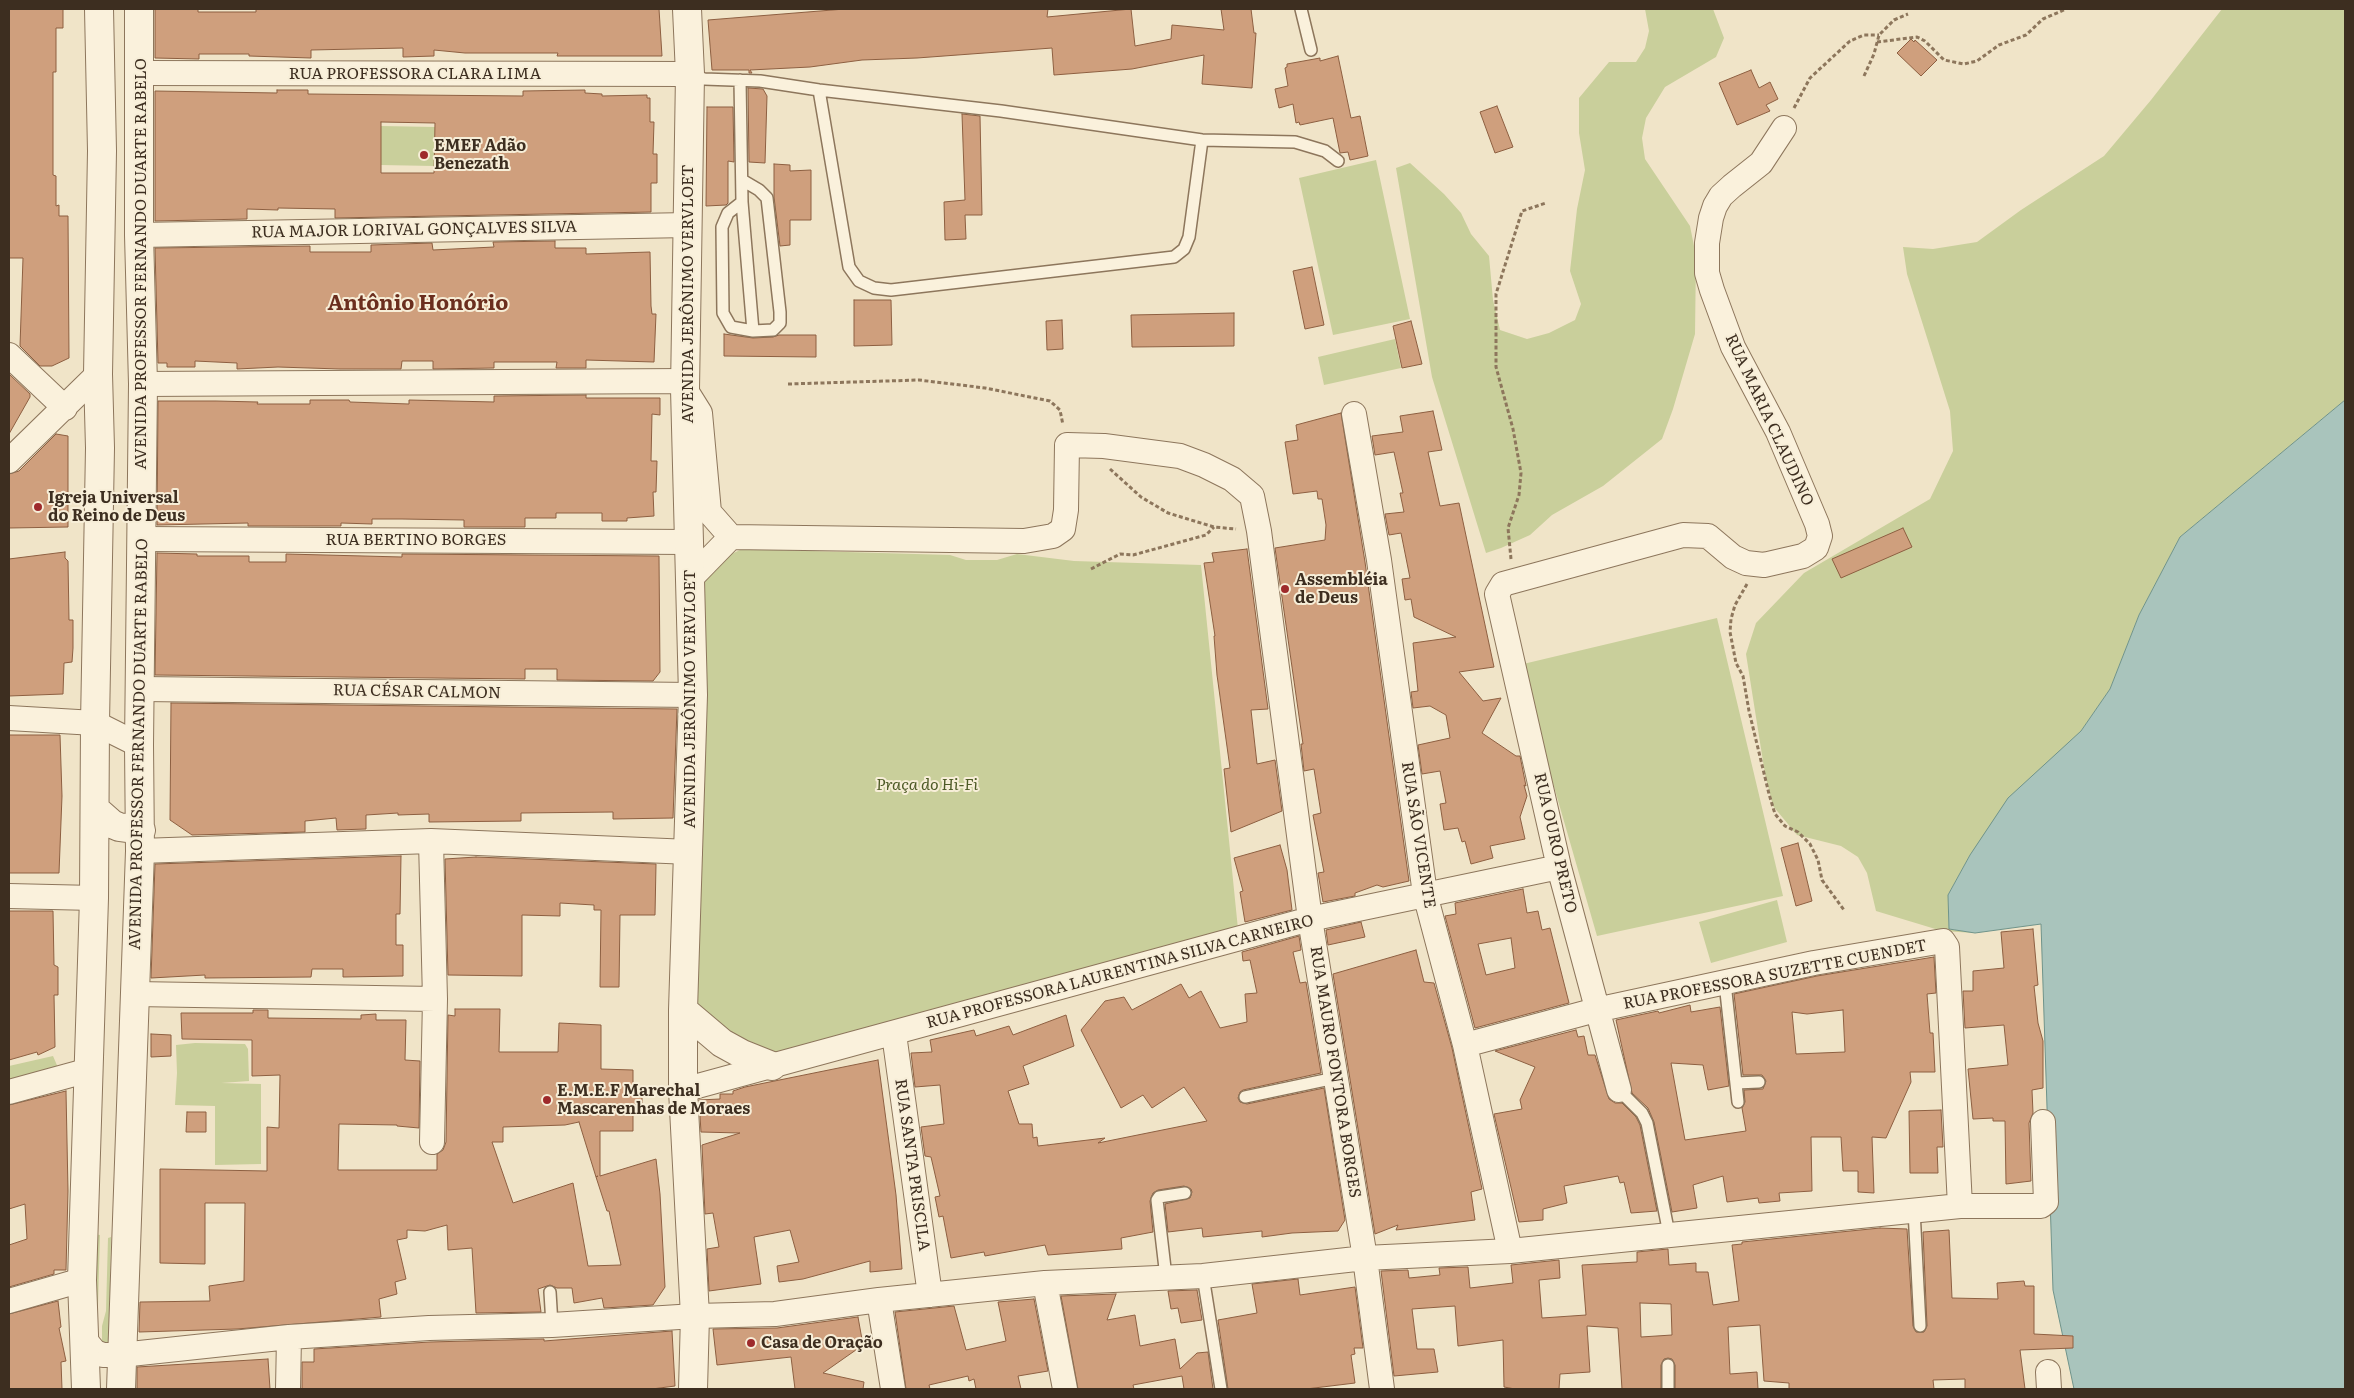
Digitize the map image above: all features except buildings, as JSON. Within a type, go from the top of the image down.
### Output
[{"type":"street","points":[[86,1389],[82,1280],[94,898],[95,723],[98,645],[100,9]]},
{"type":"street","name":"AVENIDA PROFESSOR FERNANDO DUARTE RABELO","points":[[121,1389],[140,840],[139,745],[143,384],[139,235],[139,9]]},
{"type":"street","name":"AVENIDA JERÔNIMO VERVLOET","points":[[687,9],[690,74],[685,385],[693,695],[690,852],[683,1010],[683,1090],[695,1316],[693,1389]]},
{"type":"street","name":"RUA PROFESSORA CLARA LIMA","points":[[140,73],[690,74]]},
{"type":"street","name":"RUA MARIA CLAUDINO","points":[[1505,588],[1683,535],[1708,536],[1733,557],[1746,563],[1764,565],[1803,556],[1816,548],[1820,536],[1819,530],[1778,432],[1733,347],[1712,290],[1706,257],[1710,218],[1718,201],[1743,176],[1761,163],[1784,128]]},
{"type":"street","points":[[101,146],[139,145]]},
{"type":"street","name":"RUA MAJOR LORIVAL GONÇALVES SILVA","points":[[139,235],[689,225]]},
{"type":"street","points":[[9,355],[65,408]]},
{"type":"street","points":[[9,461],[98,374]]},
{"type":"street","points":[[143,384],[685,385],[700,412],[709,512],[731,537]]},
{"type":"street","name":"RUA SÃO VICENTE","points":[[1354,414],[1379,560],[1425,894],[1465,1045],[1510,1251]]},
{"type":"street","points":[[691,578],[731,537],[1024,541],[1054,536],[1063,529],[1066,510],[1067,445],[1104,446]]},
{"type":"street","name":"RUA MAURO FONTORA BORGES","points":[[1104,446],[1180,456],[1204,464],[1232,479],[1252,496],[1260,539],[1310,919],[1365,1258],[1382,1389]]},
{"type":"street","name":"RUA BERTINO BORGES","points":[[142,539],[690,542]]},
{"type":"street","name":"RUA OURO PRETO","points":[[1505,588],[1559,868],[1619,1090]]},
{"type":"street","points":[[98,645],[126,650],[140,678]]},
{"type":"street","name":"RUA CÉSAR CALMON","points":[[140,678],[693,695]]},
{"type":"street","points":[[9,718],[95,723],[139,745]]},
{"type":"street","points":[[95,810],[112,824],[140,840],[431,841],[690,852]]},
{"type":"street","points":[[431,841],[436,999],[432,1142]]},
{"type":"street","name":"RUA PROFESSORA LAURENTINA SILVA CARNEIRO","points":[[683,1090],[1310,919],[1559,868]]},
{"type":"street","points":[[9,896],[94,898]]},
{"type":"street","name":"RUA PROFESSORA SUZETTE CUENDET","points":[[1465,1045],[1596,1010],[1814,963],[1946,943],[1948,947],[1960,1206]]},
{"type":"street","points":[[136,994],[436,999]]},
{"type":"street","points":[[683,1010],[722,1043],[742,1054],[772,1066]]},
{"type":"street","name":"RUA SANTA PRISCILA","points":[[894,1034],[930,1295]]},
{"type":"street","points":[[9,1092],[89,1070]]},
{"type":"street","points":[[85,1340],[94,1352],[121,1355],[289,1337],[429,1328],[552,1325],[695,1316],[774,1314],[879,1300],[1045,1283],[1203,1276],[1365,1258],[1510,1251],[1960,1206],[2041,1206],[2046,1202],[2043,1122]]},
{"type":"street","points":[[9,1301],[82,1280]]},
{"type":"street","points":[[1045,1283],[1065,1389]]},
{"type":"street","points":[[879,1300],[893,1389]]},
{"type":"street","points":[[288,1389],[289,1337]]},
{"type":"lane","points":[[1301,9],[1311,50]]},
{"type":"lane","points":[[690,74],[704,79],[760,81],[819,90],[1001,111],[1202,140],[1295,142],[1325,151],[1338,161]]},
{"type":"lane","points":[[740,80],[742,202],[753,331]]},
{"type":"lane","points":[[819,90],[849,267],[859,281],[874,288],[891,290],[1174,257],[1184,249],[1189,237],[1202,140]]},
{"type":"lane","points":[[742,180],[759,190],[767,198],[780,312],[780,323],[773,330],[753,331],[731,327],[723,313],[722,227],[728,213],[742,202]]},
{"type":"lane","points":[[1725,983],[1738,1102]]},
{"type":"lane","points":[[1245,1097],[1335,1078]]},
{"type":"lane","points":[[1736,1083],[1759,1082]]},
{"type":"lane","points":[[1619,1090],[1642,1112],[1647,1123],[1668,1234]]},
{"type":"lane","points":[[1166,1277],[1157,1200],[1159,1197],[1185,1193]]},
{"type":"lane","points":[[1914,1210],[1920,1326]]},
{"type":"lane","points":[[1203,1276],[1221,1389]]},
{"type":"lane","points":[[550,1292],[552,1325]]},
{"type":"lane","points":[[1668,1365],[1668,1389]]},
{"type":"path","points":[[1877,42],[1917,37],[1925,41],[1944,60],[1953,63],[1971,63],[1978,61],[1999,45],[2026,35],[2043,19],[2066,9]]},
{"type":"path","points":[[1864,76],[1879,35],[1894,20],[1908,14]]},
{"type":"path","points":[[1784,128],[1788,117],[1810,78],[1828,60],[1850,41],[1864,35],[1879,35]]},
{"type":"path","points":[[1505,588],[1508,528],[1519,495],[1521,473],[1512,428],[1496,367],[1496,294],[1522,212],[1546,203]]},
{"type":"path","points":[[788,384],[919,380],[985,388],[1050,401],[1060,410],[1067,445]]},
{"type":"path","points":[[1104,446],[1103,463],[1141,497],[1168,513],[1260,539]]},
{"type":"path","points":[[1091,569],[1120,554],[1133,555],[1206,535],[1214,527]]},
{"type":"path","points":[[1780,562],[1752,578],[1742,591],[1731,619],[1732,648],[1736,663],[1744,676],[1749,711],[1775,814],[1785,826],[1798,832],[1810,844],[1818,860],[1822,880],[1844,910]]},
{"type":"green space","points":[[1645,9],[1713,9],[1724,38],[1716,57],[1665,87],[1646,118],[1642,138],[1645,159],[1690,226],[1696,256],[1695,334],[1662,439],[1603,486],[1552,515],[1530,535],[1486,553],[1432,377],[1396,168],[1410,163],[1444,194],[1461,213],[1471,234],[1489,256],[1493,300],[1500,330],[1527,339],[1549,333],[1575,320],[1581,304],[1570,271],[1577,209],[1585,170],[1579,133],[1579,98],[1609,62],[1636,62],[1645,48],[1649,31]]},
{"type":"green space","points":[[2222,9],[2345,9],[2345,400],[2180,537],[2139,615],[2110,689],[2081,731],[2055,757],[1970,855],[1948,895],[1949,929],[1975,933],[1942,931],[1876,911],[1867,873],[1858,857],[1841,846],[1797,835],[1773,806],[1765,774],[1746,654],[1756,623],[1804,573],[1930,499],[1953,451],[1950,411],[1907,274],[1903,247],[1933,249],[1977,242],[2021,210],[2104,156],[2151,100]]},
{"type":"green space","points":[[381,126],[435,127],[434,166],[381,165]]},
{"type":"green space","points":[[1376,160],[1410,319],[1333,335],[1299,178]]},
{"type":"green space","points":[[1395,339],[1401,368],[1324,385],[1318,357]]},
{"type":"green space","name":"Praça do Hi-Fi","points":[[742,549],[950,555],[966,560],[997,560],[1017,554],[1074,561],[1201,565],[1238,929],[1130,969],[757,1057],[695,1016],[701,582],[719,560]]},
{"type":"green space","points":[[1717,618],[1783,896],[1597,936],[1519,665]]},
{"type":"green space","points":[[1777,900],[1787,942],[1711,963],[1699,922]]},
{"type":"green space","points":[[195,1043],[245,1044],[248,1049],[249,1081],[221,1083],[261,1084],[261,1164],[215,1165],[215,1106],[175,1105],[176,1045]]},
{"type":"green space","points":[[53,1056],[59,1070],[9,1087],[9,1066]]},
{"type":"green space","points":[[94,1234],[100,1235],[97,1339]]},
{"type":"green space","points":[[111,1237],[109,1343],[102,1343],[102,1326],[106,1311],[108,1238]]},
{"type":"water","points":[[2345,400],[2345,1389],[2074,1389],[2053,1290],[2041,924],[1975,933],[1949,929],[1948,895],[1970,855],[2008,798],[2081,731],[2110,689],[2139,615],[2180,537]]},
{"type":"place","name":"EMEF Adão Benezath","points":[[424,155]]},
{"type":"place","name":"Igreja Universal do Reino de Deus","points":[[38,507]]},
{"type":"place","name":"Assembléia de Deus","points":[[1285,589]]},
{"type":"place","name":"E.M.E.F Marechal Mascarenhas de Moraes","points":[[547,1100]]},
{"type":"place","name":"Casa de Oração","points":[[751,1343]]},
{"type":"district","name":"Antônio Honório","points":[[418,304]]}]
